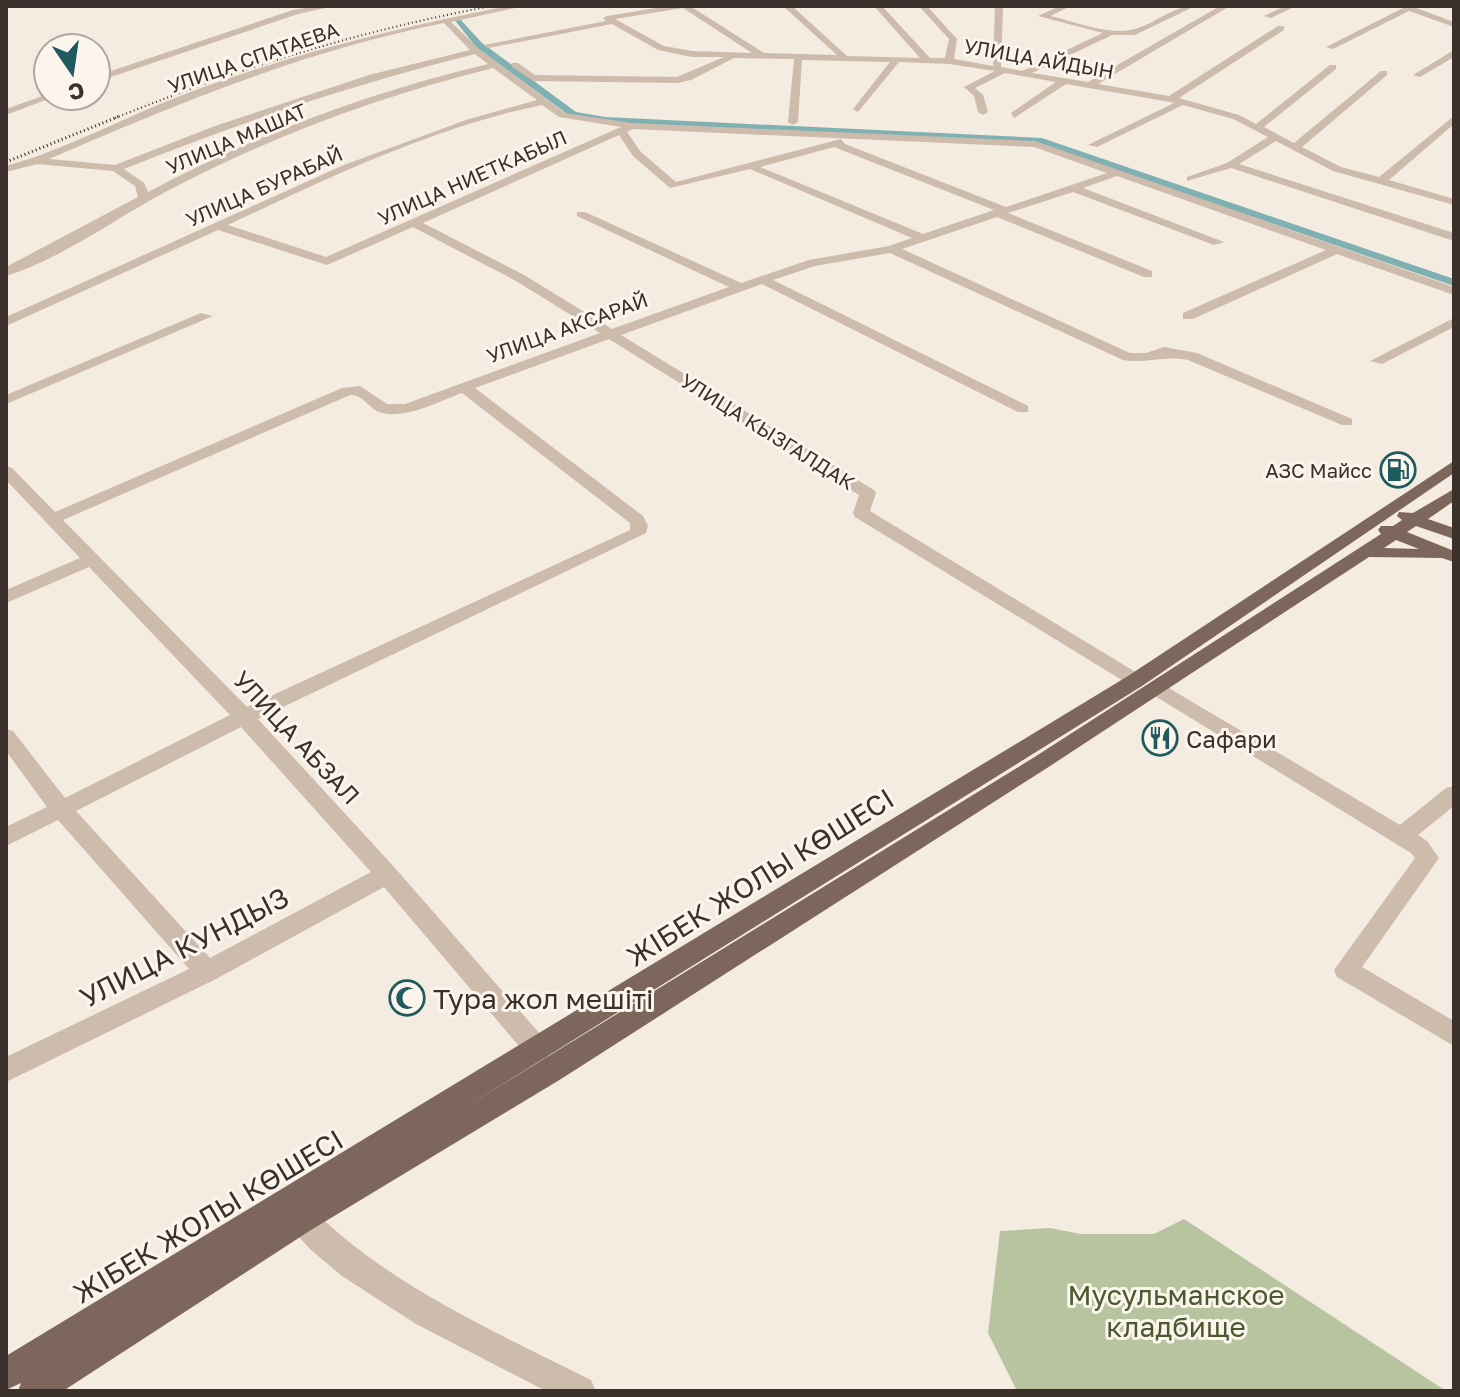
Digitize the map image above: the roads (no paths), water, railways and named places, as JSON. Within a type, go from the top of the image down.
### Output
[{"type":"main road","name":"ЖІБЕК ЖОЛЫ КӨШЕСІ","points":[[6,1374],[552,1070],[1391,521],[1454,466]]},
{"type":"main road","name":"ЖІБЕК ЖОЛЫ КӨШЕСІ","points":[[34,1391],[294,1211],[538,1050],[1367,552],[1391,521],[1454,495]]},
{"type":"main road","points":[[1391,521],[1454,534]]},
{"type":"main road","points":[[1391,521],[1454,557]]},
{"type":"main road","points":[[1367,552],[1454,557]]},
{"type":"street","points":[[112,74],[296,12],[330,6]]},
{"type":"street","name":"УЛИЦА СПАТАЕВА","points":[[6,169],[35,161],[222,83],[320,52],[458,17],[520,6]]},
{"type":"street","points":[[488,45],[684,6],[765,58]]},
{"type":"street","points":[[787,6],[846,59]]},
{"type":"street","points":[[878,6],[928,61]]},
{"type":"street","points":[[923,6],[953,39],[949,61]]},
{"type":"street","points":[[983,112],[978,95],[969,87],[1001,69],[999,6]]},
{"type":"street","points":[[1041,6],[1042,16]]},
{"type":"street","points":[[1042,16],[1067,6]]},
{"type":"street","points":[[1042,16],[1111,32],[1132,33],[1191,6]]},
{"type":"street","points":[[1091,84],[1226,6]]},
{"type":"street","points":[[1268,16],[1292,6]]},
{"type":"street","points":[[1330,47],[1407,7],[1454,25]]},
{"type":"street","points":[[1425,14],[1450,8]]},
{"type":"street","points":[[458,17],[468,26]]},
{"type":"street","points":[[445,20],[493,65],[543,102],[574,119],[626,128],[1035,144],[1454,291]]},
{"type":"street","name":"УЛИЦА АЙДЫН","points":[[610,20],[661,48],[733,57],[949,61],[1177,101],[1258,127],[1337,169],[1453,201]]},
{"type":"street","points":[[1093,145],[1177,101],[1281,28]]},
{"type":"street","points":[[1024,73],[1111,32]]},
{"type":"street","points":[[478,36],[499,53]]},
{"type":"street","points":[[35,161],[116,168],[218,128],[372,77],[476,51]]},
{"type":"street","points":[[1417,75],[1454,53]]},
{"type":"street","points":[[510,62],[533,78],[677,80],[733,57]]},
{"type":"street","points":[[793,122],[798,58]]},
{"type":"street","points":[[858,109],[896,60]]},
{"type":"street","name":"УЛИЦА МАШАТ","points":[[6,272],[40,257],[144,198],[235,156],[404,89],[493,65]]},
{"type":"street","points":[[1258,127],[1333,67]]},
{"type":"street","points":[[1296,147],[1384,73]]},
{"type":"street","points":[[1014,115],[1065,80]]},
{"type":"street","name":"УЛИЦА БУРАБАЙ","points":[[6,322],[100,283],[216,225],[356,164],[507,109],[543,102]]},
{"type":"street","points":[[6,112],[32,103]]},
{"type":"street","points":[[1379,183],[1454,119]]},
{"type":"street","points":[[626,128],[637,154],[674,186],[754,168],[857,138]]},
{"type":"street","name":"УЛИЦА НИЕТКАБЫЛ","points":[[216,225],[327,261],[626,128]]},
{"type":"street","points":[[1191,179],[1231,165],[1277,136]]},
{"type":"street","points":[[835,144],[1148,274]]},
{"type":"street","points":[[1231,165],[1454,237]]},
{"type":"street","points":[[116,168],[140,185],[144,198]]},
{"type":"street","points":[[754,168],[922,238]]},
{"type":"street","name":"УЛИЦА АКСАРАЙ","points":[[52,519],[347,391],[360,390],[384,409],[396,410],[465,388],[762,279],[813,263],[891,249],[1114,174]]},
{"type":"street","points":[[1073,188],[1218,242]]},
{"type":"street","points":[[581,214],[740,287]]},
{"type":"street","name":"УЛИЦА КЫЗГАЛДАК","points":[[412,222],[520,278],[868,493],[861,513],[1146,684]]},
{"type":"street","points":[[891,249],[1128,357],[1148,357],[1164,351],[1192,356],[1347,422]]},
{"type":"street","points":[[1188,316],[1336,250]]},
{"type":"street","points":[[762,279],[1023,409]]},
{"type":"street","points":[[6,400],[206,316]]},
{"type":"street","points":[[1377,361],[1454,322]]},
{"type":"street","points":[[6,837],[244,717],[637,533],[640,526],[637,520],[465,388]]},
{"type":"street","name":"УЛИЦА АБЗАЛ","points":[[6,471],[244,717],[387,874],[538,1050]]},
{"type":"street","points":[[6,597],[91,560]]},
{"type":"street","points":[[1146,684],[1403,835],[1428,858],[1346,970],[1454,1035]]},
{"type":"street","points":[[6,736],[61,809],[207,972]]},
{"type":"street","points":[[1403,835],[1454,794]]},
{"type":"street","name":"УЛИЦА КУНДЫЗ","points":[[6,1070],[207,972],[387,874]]},
{"type":"street","points":[[294,1211],[364,1272],[422,1310],[580,1391]]},
{"type":"waterway","points":[[456,20],[479,45],[573,114],[605,120],[1042,141],[1454,283]]},
{"type":"railway","points":[[116,118],[207,83],[300,53],[395,27],[492,6]]},
{"type":"railway","points":[[116,118],[120,116]]},
{"type":"railway","points":[[6,162],[116,118]]},
{"type":"place","name":"АЗС Майсс","points":[[1398,470]]},
{"type":"place","name":"Сафари","points":[[1160,738]]},
{"type":"place","name":"Тура жол мешіті","points":[[407,998]]},
{"type":"park label","name":"Мусульманское кладбище","points":[[1176,1310]]}]
